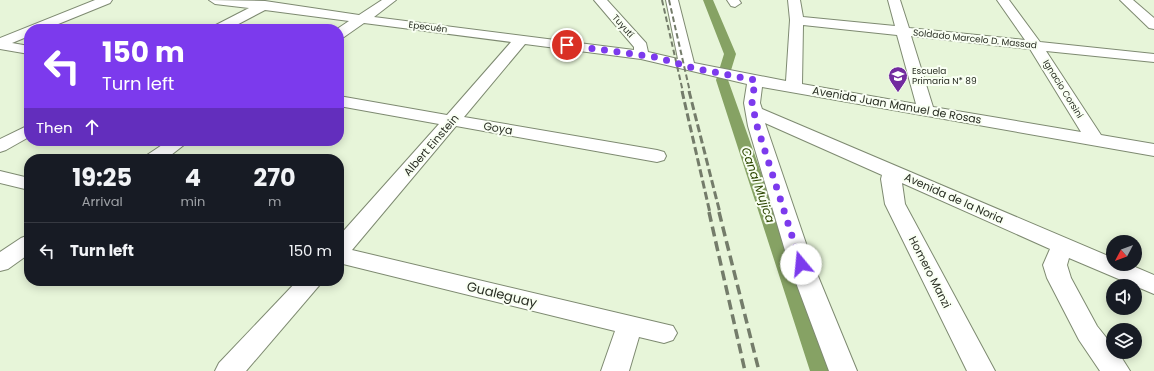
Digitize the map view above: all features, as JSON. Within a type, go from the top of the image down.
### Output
[{"type":"street","points":[[46,24],[106,0]]},
{"type":"street","name":"Epecuén","points":[[215,0],[641,55]]},
{"type":"street","points":[[228,24],[274,0]]},
{"type":"street","points":[[344,31],[390,0]]},
{"type":"street","name":"Tuyutí","points":[[600,0],[641,46],[641,55]]},
{"type":"street","points":[[672,0],[688,66]]},
{"type":"street","points":[[794,0],[797,20],[794,87]]},
{"type":"street","points":[[894,0],[926,110]]},
{"type":"street","name":"Ignacio Corsini","points":[[1003,0],[1035,45],[1095,140]]},
{"type":"street","points":[[1126,0],[1154,25]]},
{"type":"street","name":"Soldado Marcelo D. Massad","points":[[797,20],[1154,58]]},
{"type":"street","points":[[0,44],[24,33]]},
{"type":"street","name":"Albert Einstein","points":[[344,245],[522,39]]},
{"type":"street","points":[[0,44],[24,49]]},
{"type":"street","name":"Avenida Juan Manuel de Rosas","points":[[641,55],[706,71],[1154,150]]},
{"type":"street","points":[[755,80],[752,96],[757,126],[801,264],[843,371]]},
{"type":"street","name":"Goya","points":[[344,102],[658,156]]},
{"type":"street","name":"Avenida de la Noria","points":[[754,112],[1154,285]]},
{"type":"street","points":[[0,146],[24,133]]},
{"type":"street","points":[[161,154],[173,146]]},
{"type":"street","name":"Homero Manzi","points":[[893,171],[890,179],[895,204],[981,371]]},
{"type":"street","points":[[0,177],[24,183]]},
{"type":"street","points":[[1063,245],[1055,264],[1059,278],[1088,333],[1116,371]]},
{"type":"street","points":[[0,263],[24,246]]},
{"type":"street","name":"Gualeguay","points":[[344,256],[664,333]]},
{"type":"street","points":[[229,371],[306,286]]},
{"type":"street","points":[[615,371],[630,325]]},
{"type":"waterway","name":"Canal Mujica","points":[[708,0],[730,54],[722,80],[821,371]]},
{"type":"railway","points":[[662,0],[683,92]]},
{"type":"railway","points":[[669,0],[690,92]]},
{"type":"railway","points":[[682,91],[710,213]]},
{"type":"railway","points":[[689,91],[720,213]]},
{"type":"railway","points":[[709,212],[745,371]]},
{"type":"railway","points":[[719,212],[759,371]]},
{"type":"place","name":"Escuela Primaria N* 89","points":[[898,93]]},
{"type":"route","points":[[567,45],[655,57],[693,68],[755,80],[752,103],[757,126],[801,264]]}]
